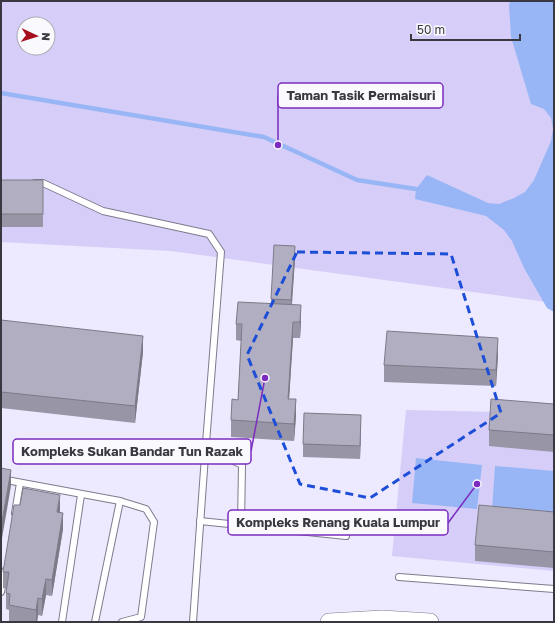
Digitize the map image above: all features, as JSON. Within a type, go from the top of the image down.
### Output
[{"type":"street","points":[[329,622],[382,619],[430,622]]},
{"type":"lane","points":[[29,183],[43,183],[103,211],[209,234],[221,252],[193,622]]},
{"type":"lane","points":[[205,456],[225,457],[242,465],[240,525]]},
{"type":"lane","points":[[1,479],[120,501],[146,509],[154,522],[141,617],[122,622]]},
{"type":"lane","points":[[13,522],[20,483]]},
{"type":"lane","points":[[62,622],[81,495]]},
{"type":"lane","points":[[95,622],[120,501]]},
{"type":"lane","points":[[200,521],[346,536]]},
{"type":"lane","points":[[1,592],[5,568]]},
{"type":"lane","points":[[399,577],[554,589]]},
{"type":"highlighted area","points":[[297,252],[451,254],[501,413],[370,498],[300,484],[247,355]]},
{"type":"shaded area","points":[[1,1],[554,1],[554,303],[171,251],[1,242]]},
{"type":"shaded area","points":[[554,409],[554,571],[392,556],[406,410],[500,412]]},
{"type":"water","points":[[510,1],[554,1],[554,312],[547,308],[524,268],[512,241],[504,230],[486,216],[415,199],[416,189],[427,175],[488,203],[499,204],[525,192],[534,180],[551,141],[553,129],[551,118],[544,109],[531,104],[511,37]]},
{"type":"water","points":[[416,458],[482,465],[477,509],[412,503]]},
{"type":"water","points":[[495,466],[554,471],[554,515],[492,510]]},
{"type":"building","points":[[1,180],[43,180],[43,214],[1,214]]},
{"type":"building","points":[[274,245],[295,246],[291,300],[271,299]]},
{"type":"building","points":[[238,302],[301,305],[300,322],[293,322],[288,399],[296,399],[294,424],[231,420],[232,399],[238,400],[242,324],[236,324]]},
{"type":"building","points":[[1,320],[143,336],[135,406],[1,392]]},
{"type":"building","points":[[387,331],[498,338],[496,370],[384,365]]},
{"type":"building","points":[[491,399],[554,404],[554,435],[489,430]]},
{"type":"building","points":[[304,413],[361,415],[360,446],[303,444]]},
{"type":"building","points":[[1,468],[11,470],[1,527]]},
{"type":"building","points":[[23,488],[60,495],[57,512],[63,513],[52,580],[46,579],[42,599],[38,598],[36,610],[9,605],[10,594],[6,593],[9,572],[3,572],[14,505],[20,505]]},
{"type":"building","points":[[479,505],[554,512],[554,552],[475,545]]},
{"type":"waterway","points":[[1,93],[264,137],[357,180],[416,189]]},
{"type":"place","name":"Taman Tasik Permaisuri","points":[[278,145]]},
{"type":"place","name":"Kompleks Sukan Bandar Tun Razak","points":[[265,378]]},
{"type":"place","name":"Kompleks Renang Kuala Lumpur","points":[[477,484]]}]
